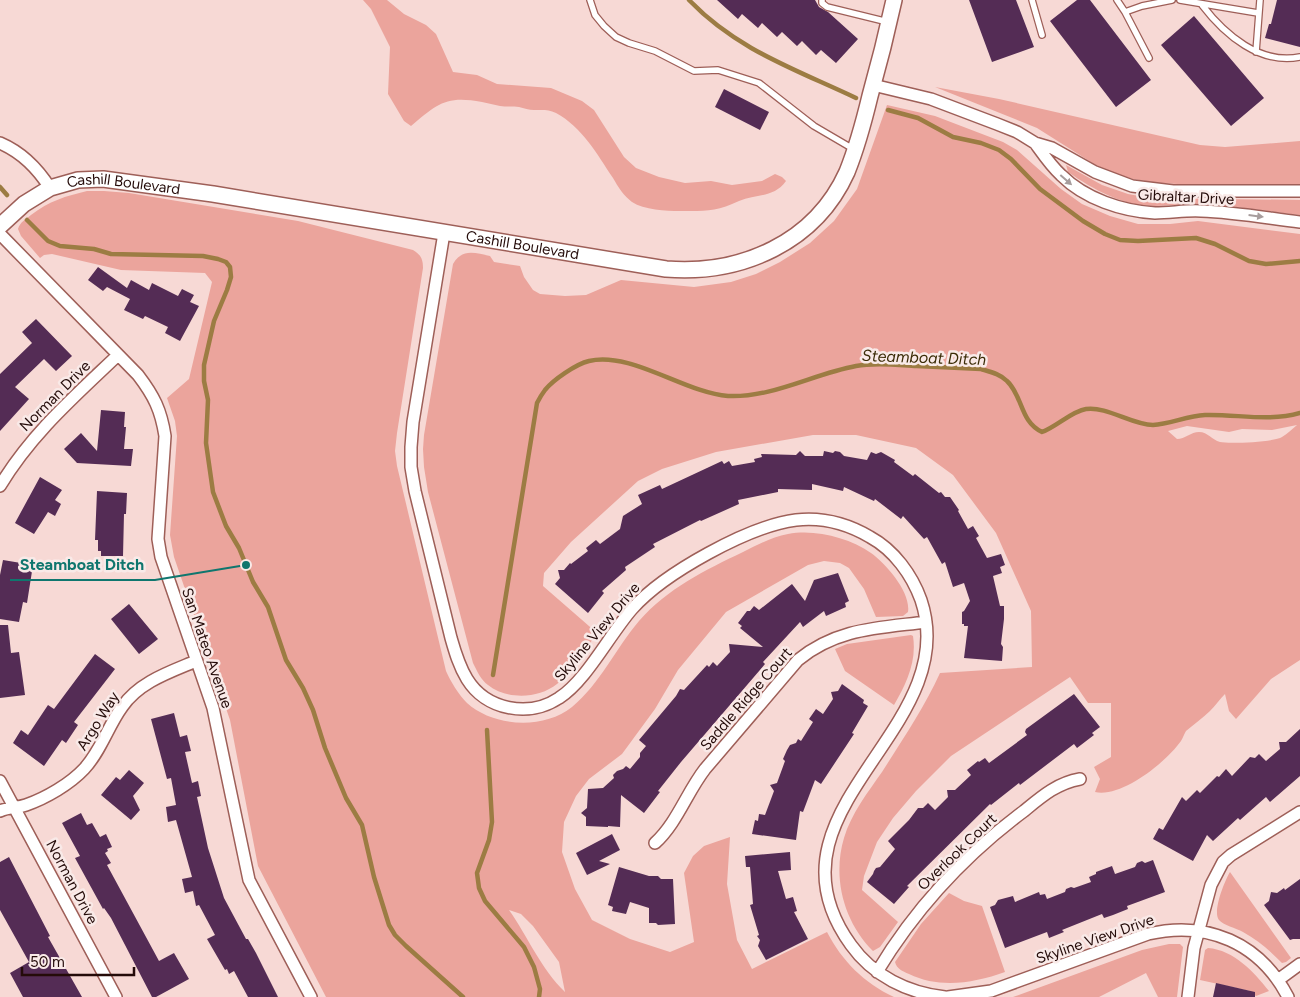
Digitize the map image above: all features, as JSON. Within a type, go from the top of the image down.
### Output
[{"type":"street","name":"Cashill Boulevard","points":[[0,226],[24,204],[50,188],[88,179],[119,180],[203,192],[666,269],[698,270],[730,266],[763,254],[795,236],[823,211],[835,193],[855,150],[894,0]]},
{"type":"street","name":"Gibraltar Drive","points":[[873,85],[931,99],[1017,132],[1035,143],[1052,148],[1095,172],[1132,186],[1173,191],[1300,191]]},
{"type":"street","points":[[0,143],[20,155],[34,167],[42,175],[50,188]]},
{"type":"street","name":"Gibraltar Drive","points":[[1035,143],[1053,166],[1073,185],[1117,207],[1158,213],[1200,210],[1300,222]]},
{"type":"street","name":"Skyline View Drive","points":[[444,233],[413,422],[411,467],[456,655],[468,680],[482,697],[501,706],[521,709],[540,707],[559,698],[576,683],[634,607],[655,588],[702,557],[752,533],[797,520],[814,520],[845,525],[876,540],[896,558],[911,578],[918,593],[926,622],[926,656],[918,685],[902,716],[848,798],[834,826],[826,856],[827,889],[831,906],[837,922],[854,949],[877,972],[891,980],[916,992],[946,997],[991,991],[1148,934],[1174,930],[1198,931],[1217,935],[1242,946],[1267,965],[1288,997]]},
{"type":"street","name":"San Mateo Avenue","points":[[0,234],[118,355],[149,390],[158,404],[165,436],[158,539],[165,573],[216,721],[249,880],[311,997]]},
{"type":"street","name":"Norman Drive","points":[[0,486],[30,442],[55,415],[118,355]]},
{"type":"street","name":"Saddle Ridge Court","points":[[655,843],[663,835],[694,783],[798,660],[812,649],[834,638],[854,632],[926,622]]},
{"type":"street","name":"Argo Way","points":[[0,810],[24,806],[36,801],[72,780],[93,757],[122,707],[132,695],[162,675],[196,661]]},
{"type":"street","name":"Overlook Court","points":[[877,972],[903,931],[961,865],[989,839],[1052,790],[1069,781],[1080,779]]},
{"type":"street","name":"Norman Drive","points":[[0,781],[116,997]]},
{"type":"street","points":[[1188,997],[1198,931],[1211,885],[1224,862],[1239,850],[1300,812]]},
{"type":"street","points":[[1278,980],[1300,964]]},
{"type":"lane","points":[[590,0],[604,26],[616,37],[655,51],[694,72],[718,70],[759,83],[814,126],[855,150]]},
{"type":"lane","points":[[1032,0],[1042,35]]},
{"type":"lane","points":[[1117,0],[1149,58]]},
{"type":"lane","points":[[1125,12],[1142,6],[1172,0]]},
{"type":"lane","points":[[1180,0],[1258,13]]},
{"type":"lane","points":[[1256,52],[1260,0]]},
{"type":"lane","points":[[820,1],[827,7],[889,22]]},
{"type":"lane","points":[[1202,5],[1220,25],[1256,52],[1279,59],[1300,57]]},
{"type":"shaded area","points":[[363,0],[387,0],[404,14],[426,25],[436,34],[453,72],[477,75],[497,84],[551,88],[582,101],[594,110],[624,157],[636,168],[659,177],[685,183],[711,181],[732,185],[762,181],[775,174],[786,181],[770,193],[717,209],[697,211],[655,210],[637,205],[629,200],[581,133],[565,119],[553,112],[459,100],[443,103],[435,107],[411,126],[404,121],[388,94],[390,47],[371,9]]},
{"type":"shaded area","points":[[935,87],[999,99],[1200,145],[1225,147],[1300,141],[1300,184],[1196,185],[1159,183],[1133,179],[1108,171],[1094,164],[1037,128]]},
{"type":"shaded area","points":[[887,105],[935,116],[1003,142],[1017,150],[1061,189],[1082,204],[1110,216],[1138,224],[1170,224],[1198,221],[1300,234],[1300,660],[1271,679],[1236,719],[1229,711],[1225,694],[1207,714],[1186,731],[1181,741],[1165,759],[1142,777],[1118,790],[1095,792],[1100,779],[1094,767],[1111,757],[1111,703],[1088,703],[1070,677],[951,756],[916,791],[893,818],[877,842],[864,876],[862,890],[898,922],[880,947],[873,951],[855,927],[848,913],[840,884],[839,868],[844,838],[855,812],[913,723],[940,673],[1032,667],[1031,611],[996,533],[953,475],[916,448],[856,435],[813,435],[716,452],[662,469],[638,481],[571,542],[544,573],[543,586],[597,633],[574,667],[563,679],[541,693],[522,696],[504,693],[488,685],[481,678],[473,663],[428,492],[423,449],[453,264],[460,256],[469,253],[479,254],[490,256],[494,262],[520,266],[524,277],[533,290],[540,294],[586,295],[621,280],[694,287],[731,282],[756,274],[780,262],[810,243],[834,221],[857,189]],"holes":[[[1297,425],[1284,436],[1277,439],[1241,443],[1220,442],[1205,433],[1199,432],[1177,439],[1168,431],[1187,426],[1229,432],[1242,429],[1272,430]]]},
{"type":"shaded area","points":[[1066,165],[1102,185],[1128,194],[1150,198],[1300,200],[1300,215],[1201,204],[1155,206],[1132,203],[1109,196],[1088,185],[1068,172]]},
{"type":"shaded area","points":[[87,191],[129,193],[298,221],[413,250],[420,256],[423,268],[395,451],[446,671],[461,696],[478,711],[504,721],[519,723],[547,719],[572,707],[591,688],[639,621],[662,599],[701,573],[770,539],[799,533],[832,536],[853,543],[871,553],[884,564],[902,587],[906,596],[908,612],[903,616],[876,617],[864,589],[849,568],[840,563],[824,561],[808,565],[726,612],[678,670],[655,709],[622,754],[589,779],[576,796],[564,822],[562,852],[575,889],[592,920],[630,939],[670,952],[694,942],[684,873],[693,856],[704,846],[730,837],[727,884],[737,940],[752,969],[827,932],[847,962],[855,970],[873,985],[894,997],[326,997],[258,866],[230,720],[174,557],[170,535],[177,436],[175,421],[167,398],[189,379],[212,282],[205,273],[121,270],[52,254],[44,255],[40,258],[21,236],[18,229],[20,224],[44,206]],"holes":[[[509,910],[521,914],[533,926],[559,962],[565,992],[542,963]]]},
{"type":"shaded area","points":[[913,636],[914,646],[912,664],[903,689],[894,705],[845,671],[835,649],[847,644]]},
{"type":"shaded area","points":[[1230,872],[1291,958],[1286,962],[1282,963],[1254,939],[1219,920],[1217,916],[1218,903]]},
{"type":"shaded area","points":[[949,893],[964,901],[982,906],[1005,972],[981,979],[945,983],[921,979],[900,970],[897,966],[895,962],[921,924]]},
{"type":"shaded area","points":[[1169,944],[1180,944],[1183,947],[1177,997],[1158,997],[1146,973],[1099,997],[1013,997],[1142,950]]},
{"type":"shaded area","points":[[1208,948],[1235,957],[1269,991],[1256,996],[1250,991],[1200,980],[1205,950]]},
{"type":"building","points":[[717,0],[815,0],[819,7],[828,12],[858,39],[836,63],[821,50],[816,55],[802,41],[797,46],[782,32],[777,37],[762,23],[758,28],[742,14],[738,19]]},
{"type":"building","points":[[969,0],[1016,0],[1034,47],[992,62]]},
{"type":"building","points":[[1077,0],[1090,0],[1151,80],[1116,107],[1050,21]]},
{"type":"building","points":[[1277,0],[1300,0],[1300,47],[1265,38],[1269,24],[1271,24]]},
{"type":"building","points":[[1194,16],[1264,98],[1231,126],[1161,45]]},
{"type":"building","points":[[724,89],[769,112],[760,130],[715,107]]},
{"type":"building","points":[[98,267],[127,288],[131,280],[149,290],[152,283],[178,296],[182,289],[194,295],[190,302],[199,306],[180,341],[165,333],[168,327],[145,316],[143,319],[124,310],[130,299],[107,287],[103,291],[88,280]]},
{"type":"building","points":[[36,319],[72,356],[56,371],[44,359],[15,387],[29,399],[0,431],[0,374],[32,343],[22,332]]},
{"type":"building","points":[[101,410],[125,412],[124,449],[133,449],[131,466],[77,463],[64,449],[81,433],[97,451]]},
{"type":"building","points":[[800,451],[805,456],[823,456],[824,451],[833,453],[835,451],[840,452],[844,456],[867,460],[871,452],[876,454],[881,452],[895,460],[894,462],[913,476],[915,474],[939,493],[941,492],[945,497],[950,497],[968,529],[973,526],[979,536],[976,538],[987,558],[1001,554],[1005,565],[1000,567],[1002,573],[993,576],[1000,606],[1004,606],[1001,644],[1003,647],[1002,661],[964,658],[968,626],[962,624],[962,612],[970,601],[964,583],[953,587],[945,562],[942,564],[927,537],[924,539],[903,516],[901,519],[875,499],[874,501],[844,487],[843,491],[812,484],[812,490],[778,489],[778,492],[738,500],[739,504],[700,520],[653,544],[655,547],[625,567],[626,570],[602,591],[604,593],[588,613],[555,584],[560,578],[558,570],[564,570],[570,563],[588,551],[586,548],[596,540],[600,544],[620,529],[623,516],[642,504],[638,495],[660,485],[662,489],[722,461],[724,464],[729,461],[732,466],[755,462],[754,459],[762,457],[761,454],[796,455]]},
{"type":"building","points":[[40,477],[62,490],[55,500],[61,504],[55,516],[48,512],[34,534],[15,523]]},
{"type":"building","points":[[97,491],[127,493],[126,514],[124,514],[123,556],[101,556],[101,551],[98,551],[98,540],[95,540]]},
{"type":"building","points":[[3,560],[33,565],[27,603],[23,602],[19,622],[0,619],[0,575]]},
{"type":"building","points":[[838,573],[849,601],[845,603],[846,607],[826,616],[824,611],[803,627],[800,622],[763,662],[765,664],[681,762],[658,791],[660,792],[644,813],[621,795],[620,827],[586,826],[586,817],[581,813],[587,808],[588,789],[603,788],[614,778],[613,775],[617,771],[626,766],[630,769],[646,746],[639,740],[680,689],[684,690],[707,665],[709,667],[713,662],[717,666],[730,652],[729,644],[763,647],[740,628],[742,626],[738,623],[747,611],[750,611],[754,606],[759,610],[792,584],[805,601],[814,580]]},
{"type":"building","points":[[129,604],[158,639],[139,654],[111,619]]},
{"type":"building","points":[[0,625],[8,625],[11,653],[19,652],[25,695],[0,698]]},
{"type":"building","points":[[95,654],[115,669],[74,722],[78,725],[66,743],[62,740],[44,766],[13,743],[21,730],[28,735],[48,705],[54,709]]},
{"type":"building","points":[[842,684],[864,700],[863,703],[868,706],[852,733],[854,734],[821,784],[815,780],[803,812],[800,811],[796,840],[752,834],[755,820],[758,821],[759,814],[765,815],[774,791],[770,785],[777,783],[785,761],[783,759],[790,745],[796,743],[798,739],[801,741],[813,722],[809,719],[816,709],[823,714],[833,699],[831,692],[838,691]]},
{"type":"building","points":[[1074,694],[1100,727],[1092,733],[1094,735],[1077,748],[1074,744],[1020,785],[1019,783],[990,804],[907,886],[909,887],[894,904],[867,882],[876,868],[880,867],[895,849],[888,841],[918,808],[923,808],[928,803],[935,810],[948,797],[947,790],[955,790],[971,775],[967,770],[985,758],[989,763],[1027,735],[1026,729]]},
{"type":"building","points":[[174,713],[180,737],[187,735],[191,751],[185,752],[192,783],[198,781],[201,796],[197,797],[208,848],[224,898],[246,939],[248,939],[256,953],[278,997],[248,997],[234,971],[229,974],[227,969],[225,970],[207,939],[215,935],[199,905],[196,906],[193,891],[185,893],[182,879],[192,877],[176,820],[168,822],[166,807],[176,805],[171,778],[167,779],[151,719]]},
{"type":"building","points":[[1300,729],[1300,776],[1270,802],[1266,797],[1240,820],[1238,818],[1213,841],[1207,835],[1193,861],[1153,839],[1159,828],[1163,830],[1182,797],[1186,801],[1197,790],[1200,793],[1226,769],[1232,776],[1250,757],[1255,758],[1259,754],[1266,761],[1280,749],[1279,742],[1286,742]]},
{"type":"building","points":[[129,770],[144,783],[133,796],[140,810],[131,820],[101,795],[116,777],[120,780]]},
{"type":"building","points":[[81,813],[87,825],[92,823],[100,837],[106,834],[112,847],[107,849],[108,851],[105,853],[111,863],[107,865],[159,961],[174,953],[189,979],[156,997],[152,997],[111,918],[103,909],[75,858],[80,856],[62,823]]},
{"type":"building","points":[[612,834],[620,850],[599,861],[610,864],[587,875],[576,853]]},
{"type":"building","points":[[790,852],[791,870],[778,871],[786,899],[793,897],[797,911],[794,912],[808,939],[766,960],[758,946],[760,940],[757,936],[759,935],[750,905],[753,904],[750,867],[746,867],[745,856]]},
{"type":"building","points":[[9,857],[50,936],[48,937],[82,997],[23,997],[10,973],[29,962],[0,910],[0,862]]},
{"type":"building","points":[[1153,860],[1165,892],[1127,906],[1128,909],[1113,915],[1104,918],[1102,914],[1062,930],[1064,932],[1049,938],[1047,932],[1005,948],[990,907],[995,905],[998,900],[1013,896],[1015,902],[1039,892],[1040,895],[1045,894],[1047,899],[1065,892],[1066,889],[1071,887],[1074,888],[1091,882],[1089,877],[1112,866],[1115,874],[1135,867],[1137,863],[1142,861],[1145,863]]},
{"type":"building","points":[[619,867],[649,876],[658,876],[661,879],[673,879],[675,924],[658,925],[656,923],[649,923],[649,908],[630,902],[626,914],[612,911],[613,907],[608,905]]},
{"type":"building","points":[[1300,879],[1300,939],[1290,940],[1264,905],[1269,901],[1271,892],[1277,893],[1284,888],[1285,890]]},
{"type":"building","points":[[1216,983],[1255,992],[1255,997],[1213,997]]},
{"type":"waterway","name":"Steamboat Ditch","points":[[689,0],[707,17],[747,45],[768,57],[856,98]]},
{"type":"waterway","name":"Steamboat Ditch","points":[[888,110],[918,118],[953,137],[981,143],[999,150],[1011,159],[1040,189],[1083,221],[1105,234],[1120,240],[1196,238],[1215,244],[1249,261],[1266,264],[1300,261]]},
{"type":"waterway","name":"Steamboat Ditch","points":[[0,187],[7,195]]},
{"type":"waterway","name":"Steamboat Ditch","points":[[27,220],[48,241],[60,246],[94,249],[111,254],[203,256],[226,262],[230,267],[231,277],[214,321],[204,365],[204,381],[208,400],[206,443],[213,492],[226,526],[239,548],[253,582],[268,607],[286,660],[303,688],[313,710],[325,748],[346,798],[362,825],[374,877],[389,925],[395,935],[406,946],[463,997]]},
{"type":"waterway","name":"Steamboat Ditch","points":[[493,675],[537,403],[545,390],[553,382],[571,369],[589,361],[622,362],[694,388],[728,396],[761,393],[840,370],[871,364],[981,369],[992,372],[1007,381],[1016,394],[1025,415],[1035,428],[1042,432],[1075,413],[1086,409],[1102,410],[1137,422],[1153,425],[1205,415],[1277,417],[1300,413]]},
{"type":"waterway","name":"Steamboat Ditch","points":[[487,730],[492,822],[489,840],[477,873],[479,888],[485,901],[524,947],[534,967],[540,989],[539,997]]},
{"type":"place","name":"Steamboat Ditch","points":[[246,565]]}]
